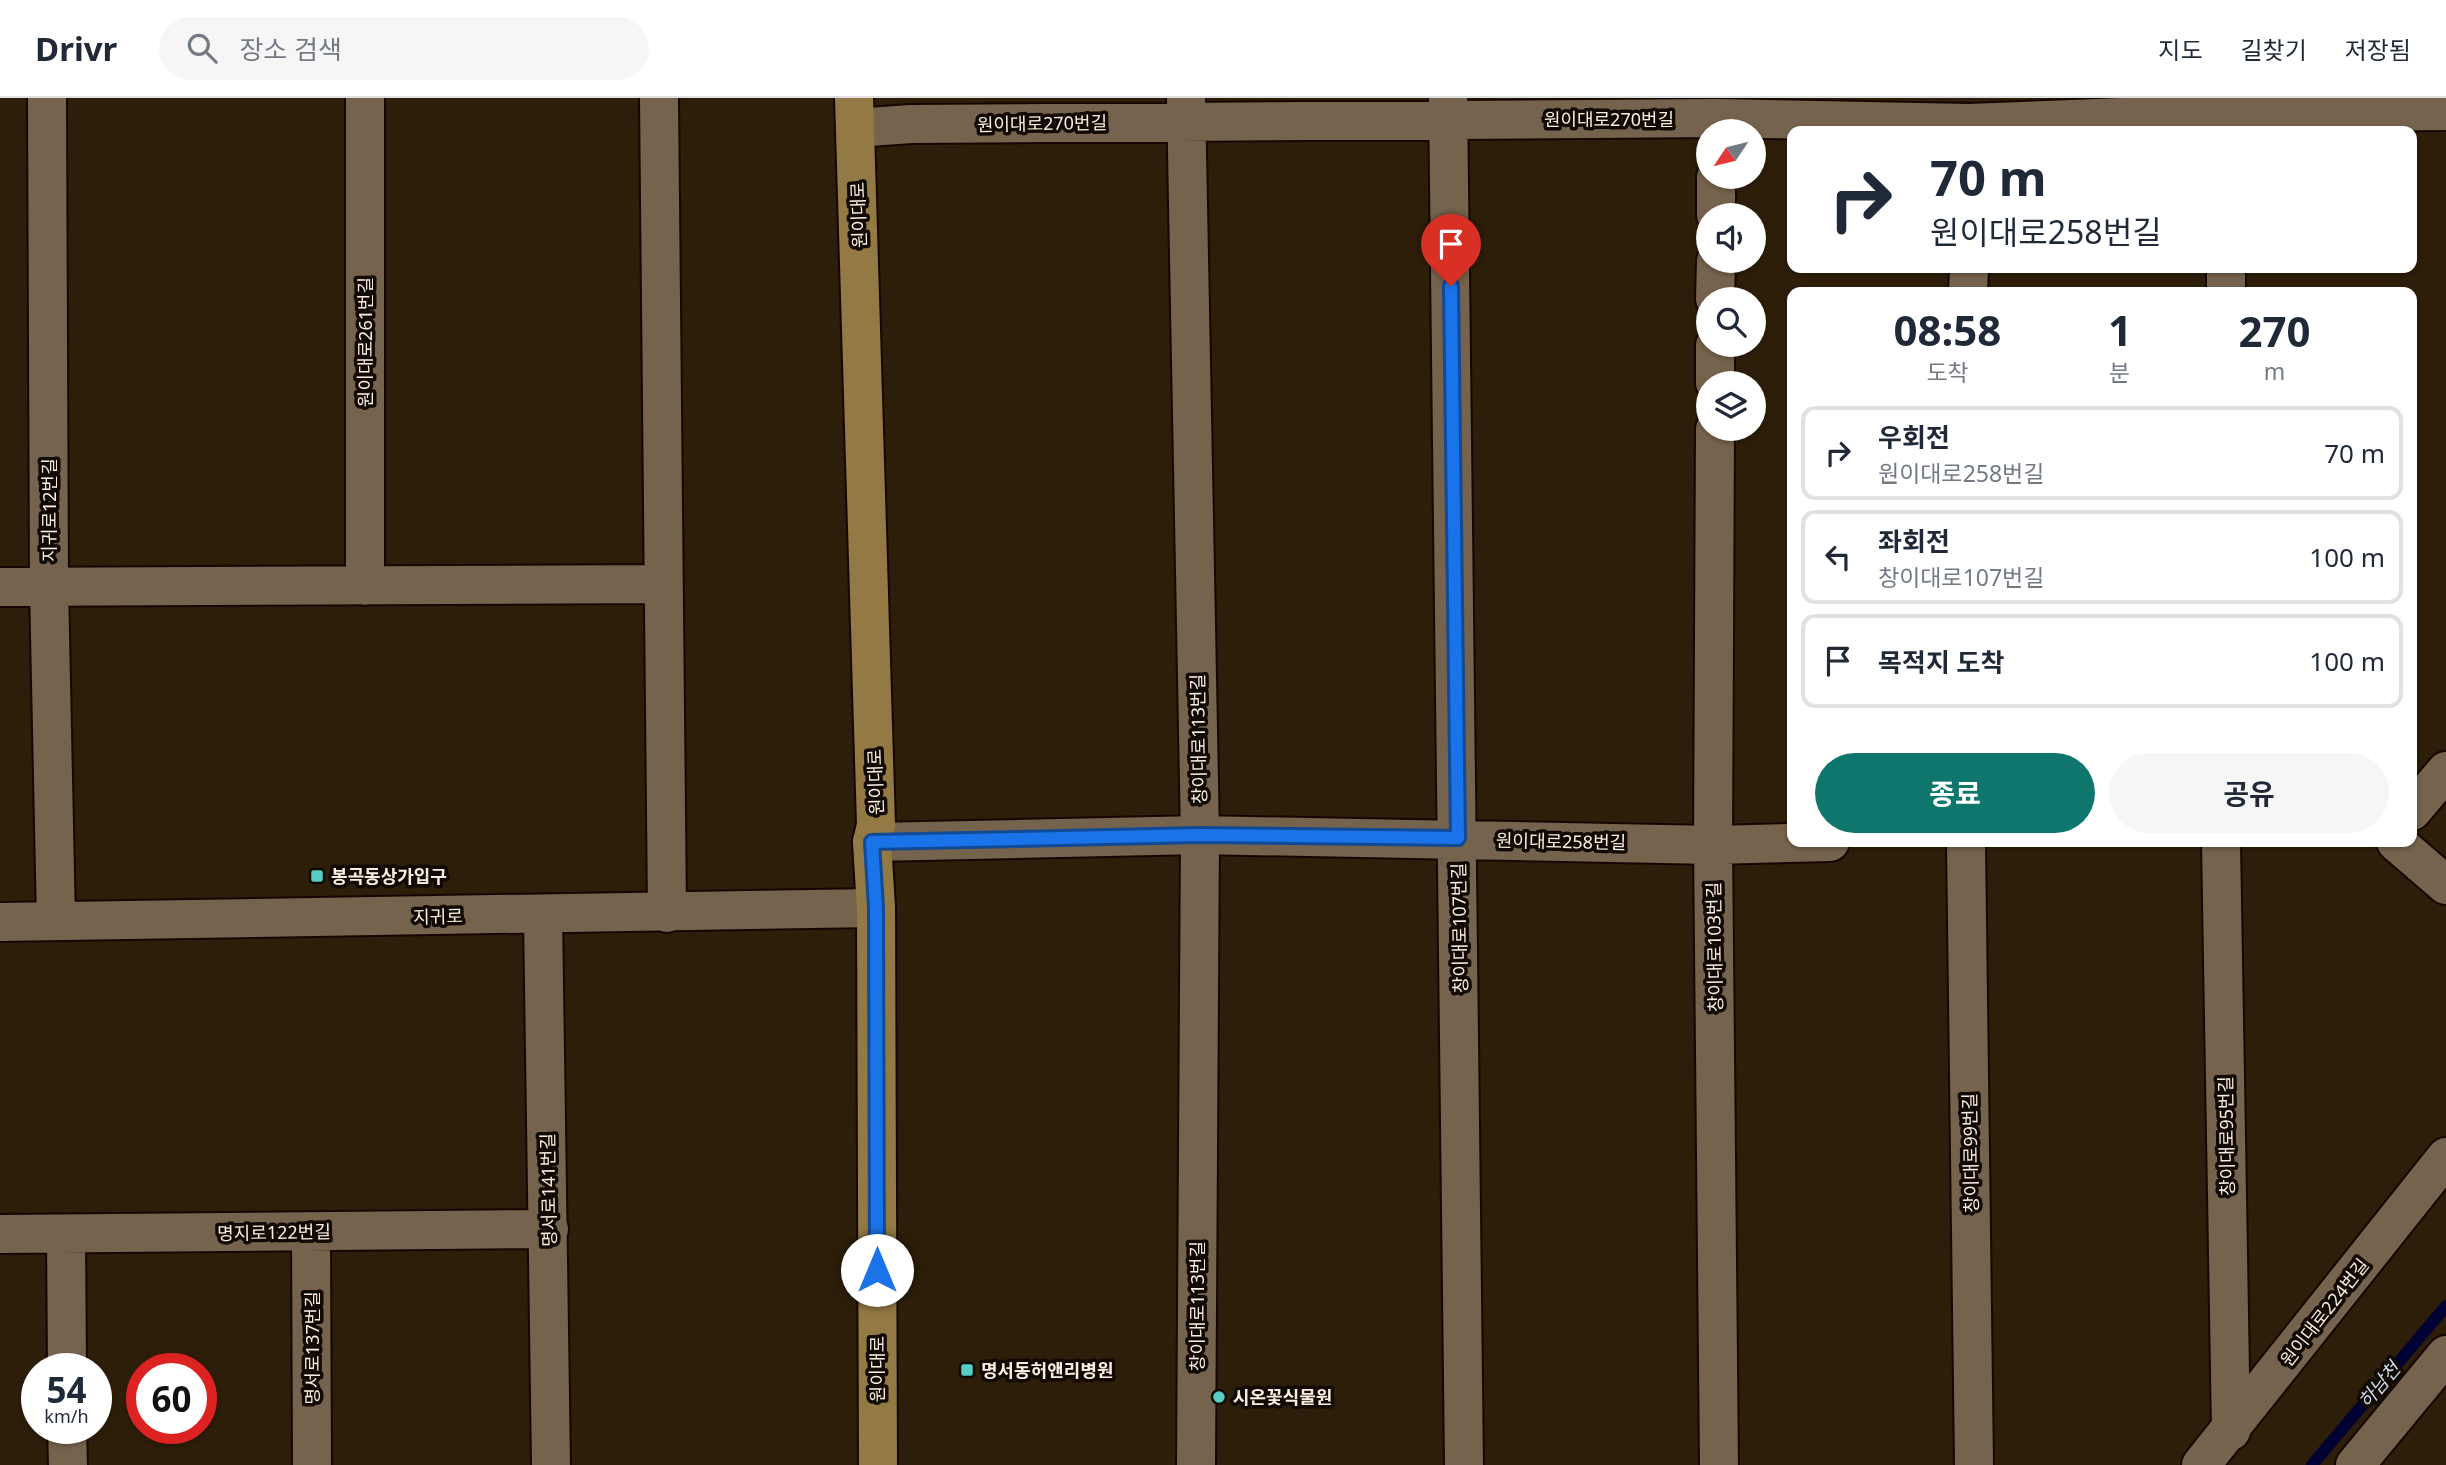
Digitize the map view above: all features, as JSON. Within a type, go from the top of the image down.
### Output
[{"type":"main road","name":"원이대로","points":[[855,113],[876,825],[872,842],[876,908],[878,1465]]},
{"type":"street","name":"지귀로12번길","points":[[47,98],[49,586],[56,921]]},
{"type":"street","name":"원이대로261번길","points":[[365,98],[365,586]]},
{"type":"street","points":[[659,98],[667,913]]},
{"type":"street","name":"원이대로270번길","points":[[855,113],[1448,109],[1716,116],[1969,117],[2446,111]]},
{"type":"street","name":"창이대로107번길","points":[[1448,109],[1464,1465]]},
{"type":"street","name":"창이대로113번길","points":[[1186,110],[1200,835],[1196,1465]]},
{"type":"street","name":"창이대로103번길","points":[[1715,441],[1713,845],[1719,1465]]},
{"type":"street","points":[[0,587],[663,584]]},
{"type":"street","points":[[2417,805],[2446,771]]},
{"type":"street","name":"원이대로258번길","points":[[872,842],[1200,835],[1713,845],[1787,843]]},
{"type":"street","name":"창이대로99번길","points":[[1966,847],[1974,1465]]},
{"type":"street","name":"창이대로95번길","points":[[2221,847],[2231,1431]]},
{"type":"street","points":[[2402,847],[2446,885]]},
{"type":"street","name":"지귀로","points":[[0,922],[876,908]]},
{"type":"street","name":"명서로141번길","points":[[544,915],[551,1465]]},
{"type":"street","name":"원이대로224번길","points":[[2201,1465],[2231,1431],[2446,1157]]},
{"type":"street","name":"명지로122번길","points":[[0,1234],[549,1229]]},
{"type":"street","name":"명서로137번길","points":[[312,1232],[312,1465]]},
{"type":"street","points":[[66,1235],[67,1353]]},
{"type":"street","points":[[2355,1465],[2446,1355]]},
{"type":"street","points":[[67,1444],[68,1465]]},
{"type":"waterway","name":"하남천","points":[[2312,1465],[2446,1306]]},
{"type":"place","name":"봉곡동상가입구","points":[[317,876]]},
{"type":"place","name":"명서동허앤리병원","points":[[967,1370]]},
{"type":"place","name":"시온꽃식물원","points":[[1219,1397]]},
{"type":"route","points":[[877,1270],[876,908],[872,842],[1200,835],[1458,838],[1451,286]]}]
